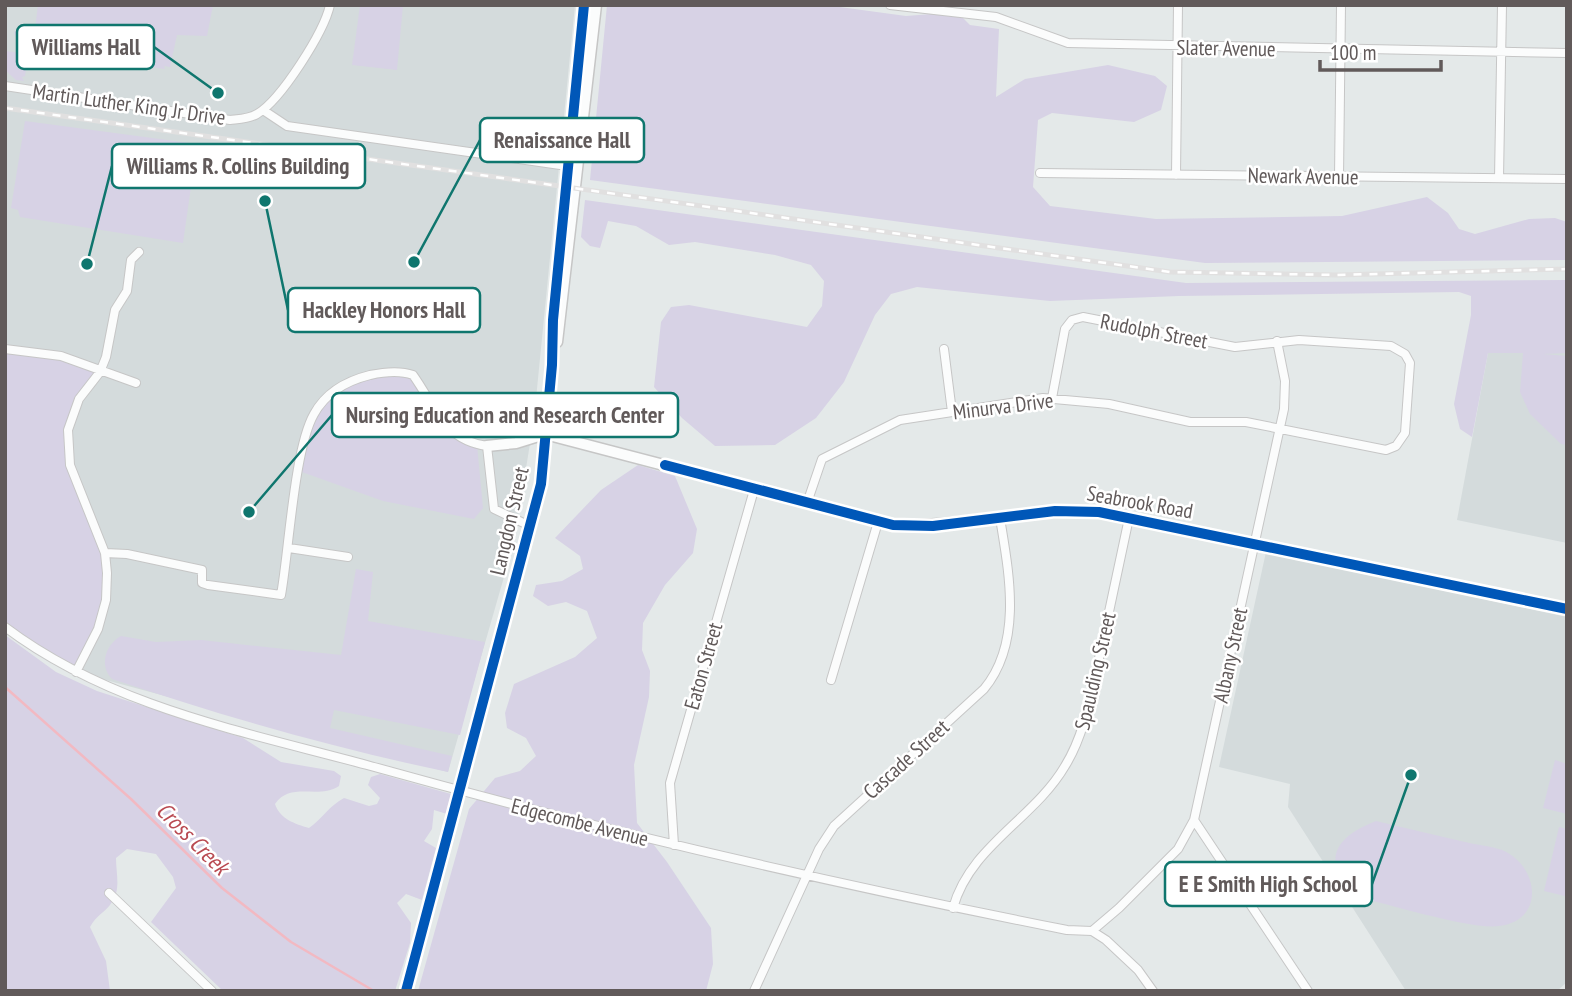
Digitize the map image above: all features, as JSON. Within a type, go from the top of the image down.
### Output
[{"type":"street","points":[[330,5],[314,44],[262,110],[287,126],[573,167]]},
{"type":"street","name":"Langdon Street","points":[[573,167],[584,5]]},
{"type":"street","name":"Langdon Street","points":[[406,991],[541,484],[552,365],[553,320],[596,5]]},
{"type":"street","name":"Slater Avenue","points":[[890,5],[996,17],[1068,43],[1178,48],[1567,53]]},
{"type":"street","points":[[1176,175],[1178,5]]},
{"type":"street","points":[[1339,177],[1341,5]]},
{"type":"street","points":[[1499,178],[1502,5]]},
{"type":"street","name":"Martin Luther King Jr Drive","points":[[5,86],[230,120],[245,118],[262,110]]},
{"type":"street","name":"Newark Avenue","points":[[1040,173],[1567,179]]},
{"type":"street","points":[[76,672],[103,610],[107,591],[105,553],[74,476],[67,441],[75,407],[100,372],[115,310],[127,291],[131,260],[139,252]]},
{"type":"street","name":"Rudolph Street","points":[[1052,398],[1065,329],[1077,318],[1235,346],[1277,341]]},
{"type":"street","name":"Minurva Drive","points":[[807,503],[817,468],[826,455],[863,440],[890,424],[1052,398],[1109,404],[1190,422],[1229,421],[1281,428],[1380,450],[1391,449],[1400,443],[1405,433],[1410,369],[1405,354],[1391,346],[1277,341]]},
{"type":"street","name":"Albany Street","points":[[1092,930],[1119,908],[1178,849],[1194,820],[1281,428],[1285,381],[1277,341]]},
{"type":"street","points":[[5,349],[61,356],[136,383]]},
{"type":"street","points":[[944,349],[952,412]]},
{"type":"street","points":[[105,553],[127,554],[202,570],[202,583],[208,585],[281,595],[302,456],[310,422],[328,395],[356,379],[402,371],[413,375],[454,434],[468,444],[487,446],[516,443],[545,434]]},
{"type":"street","name":"Seabrook Road","points":[[545,434],[878,522],[933,526],[1077,510],[1129,518],[1567,609]]},
{"type":"street","points":[[487,446],[494,509],[530,526]]},
{"type":"street","name":"Eaton Street","points":[[674,845],[670,783],[754,490]]},
{"type":"street","name":"Spaulding Street","points":[[953,908],[961,886],[974,865],[1041,798],[1073,753],[1086,717],[1129,518]]},
{"type":"street","name":"Cascade Street","points":[[754,991],[824,839],[841,818],[984,689],[994,675],[1009,628],[1010,580],[1000,519]]},
{"type":"street","points":[[831,680],[878,522]]},
{"type":"street","points":[[289,548],[348,558]]},
{"type":"street","name":"Edgecombe Avenue","points":[[5,627],[76,672],[147,703],[459,791],[806,877],[1067,930],[1092,930]]},
{"type":"street","points":[[1194,820],[1308,991]]},
{"type":"street","points":[[109,893],[212,991]]},
{"type":"street","points":[[1092,930],[1122,954],[1153,991]]},
{"type":"shaded area","points":[[5,5],[575,5],[534,419],[514,542],[448,772],[76,672],[5,627]]},
{"type":"shaded area","points":[[38,5],[213,5],[207,36],[177,35],[170,67],[164,66],[165,69],[120,63],[121,58],[99,55],[100,47],[34,37]]},
{"type":"shaded area","points":[[360,5],[403,5],[397,70],[352,65]]},
{"type":"shaded area","points":[[607,5],[825,5],[906,16],[957,12],[970,25],[999,29],[996,97],[1025,79],[1108,65],[1155,76],[1167,86],[1161,110],[1134,122],[1052,113],[1038,120],[1033,187],[1050,206],[1156,219],[1342,216],[1427,197],[1448,213],[1459,229],[1475,234],[1529,219],[1555,218],[1567,222],[1567,260],[1205,263],[590,180]]},
{"type":"shaded area","points":[[18,28],[31,35],[28,50],[23,50],[14,33]]},
{"type":"shaded area","points":[[5,51],[28,54],[25,76],[22,77],[24,81],[16,80],[5,70]]},
{"type":"shaded area","points":[[25,121],[197,144],[183,243],[20,217],[18,210],[11,208]]},
{"type":"shaded area","points":[[585,200],[1186,283],[1567,280],[1567,353],[1543,354],[1567,356],[1567,445],[1561,444],[1530,414],[1520,392],[1523,353],[1488,353],[1472,437],[1460,429],[1454,404],[1471,315],[1471,296],[1459,292],[1179,296],[1050,301],[917,287],[891,294],[875,315],[844,382],[816,418],[775,445],[715,446],[682,418],[654,387],[661,322],[671,307],[689,305],[807,327],[822,306],[824,281],[811,265],[775,255],[695,242],[669,245],[636,226],[608,221],[600,248],[590,246],[581,237]]},
{"type":"shaded area","points":[[5,349],[43,353],[100,372],[79,399],[67,449],[106,558],[107,591],[99,625],[76,672],[5,627]]},
{"type":"shaded area","points":[[1488,353],[1567,353],[1567,543],[1457,520]]},
{"type":"shaded area","points":[[378,374],[413,375],[454,434],[477,445],[483,508],[474,519],[383,501],[299,471],[305,439],[328,395]]},
{"type":"shaded area","points":[[638,465],[675,476],[697,529],[693,553],[665,585],[643,623],[642,650],[650,671],[649,697],[634,765],[637,823],[711,928],[713,964],[706,991],[418,991],[469,809],[495,778],[520,771],[536,756],[526,738],[507,728],[505,713],[514,684],[575,657],[597,638],[587,611],[566,602],[548,606],[533,596],[536,585],[562,581],[583,569],[580,556],[555,538],[601,490]]},
{"type":"shaded area","points":[[1266,552],[1567,617],[1567,982],[1557,991],[1406,991],[1288,807],[1290,784],[1219,767]]},
{"type":"shaded area","points":[[356,569],[373,572],[368,621],[485,642],[460,735],[334,710],[330,728],[452,756],[448,772],[362,753],[236,718],[112,679],[108,674],[105,662],[108,650],[121,636],[156,642],[201,640],[341,655]]},
{"type":"shaded area","points":[[5,635],[56,672],[97,691],[243,738],[281,762],[334,771],[341,776],[339,786],[331,790],[289,793],[281,797],[275,804],[277,809],[284,817],[298,825],[309,828],[344,798],[369,806],[377,804],[380,798],[368,785],[371,777],[380,774],[451,794],[447,814],[434,810],[432,829],[424,841],[436,848],[422,900],[406,894],[397,903],[411,923],[410,943],[395,991],[223,991],[151,922],[176,888],[173,877],[156,854],[127,849],[116,858],[115,897],[90,927],[106,961],[110,991],[5,991]]},
{"type":"shaded area","points":[[1555,760],[1567,764],[1567,814],[1543,808]]},
{"type":"shaded area","points":[[1376,821],[1502,850],[1524,868],[1532,892],[1530,904],[1524,914],[1514,922],[1486,926],[1357,897],[1339,873],[1336,853],[1349,835]]},
{"type":"shaded area","points":[[1559,827],[1567,829],[1565,896],[1544,891]]},
{"type":"waterway","name":"Cross Creek","points":[[5,687],[131,799],[222,888],[291,942],[374,991]]},
{"type":"railway","points":[[5,108],[1170,272],[1337,275],[1567,269]]},
{"type":"cycle path","points":[[406,991],[541,484],[552,365],[553,320],[584,5]]},
{"type":"cycle path","points":[[665,465],[893,525],[933,526],[1055,511],[1099,512],[1567,609]]},
{"type":"place","name":"Williams Hall","points":[[218,93]]},
{"type":"place","name":"Hackley Honors Hall","points":[[265,201]]},
{"type":"place","name":"Renaissance Hall","points":[[414,262]]},
{"type":"place","name":"Williams R. Collins Building","points":[[87,264]]},
{"type":"place","name":"Nursing Education and Research Center","points":[[249,512]]},
{"type":"place","name":"E E Smith High School","points":[[1411,775]]}]
